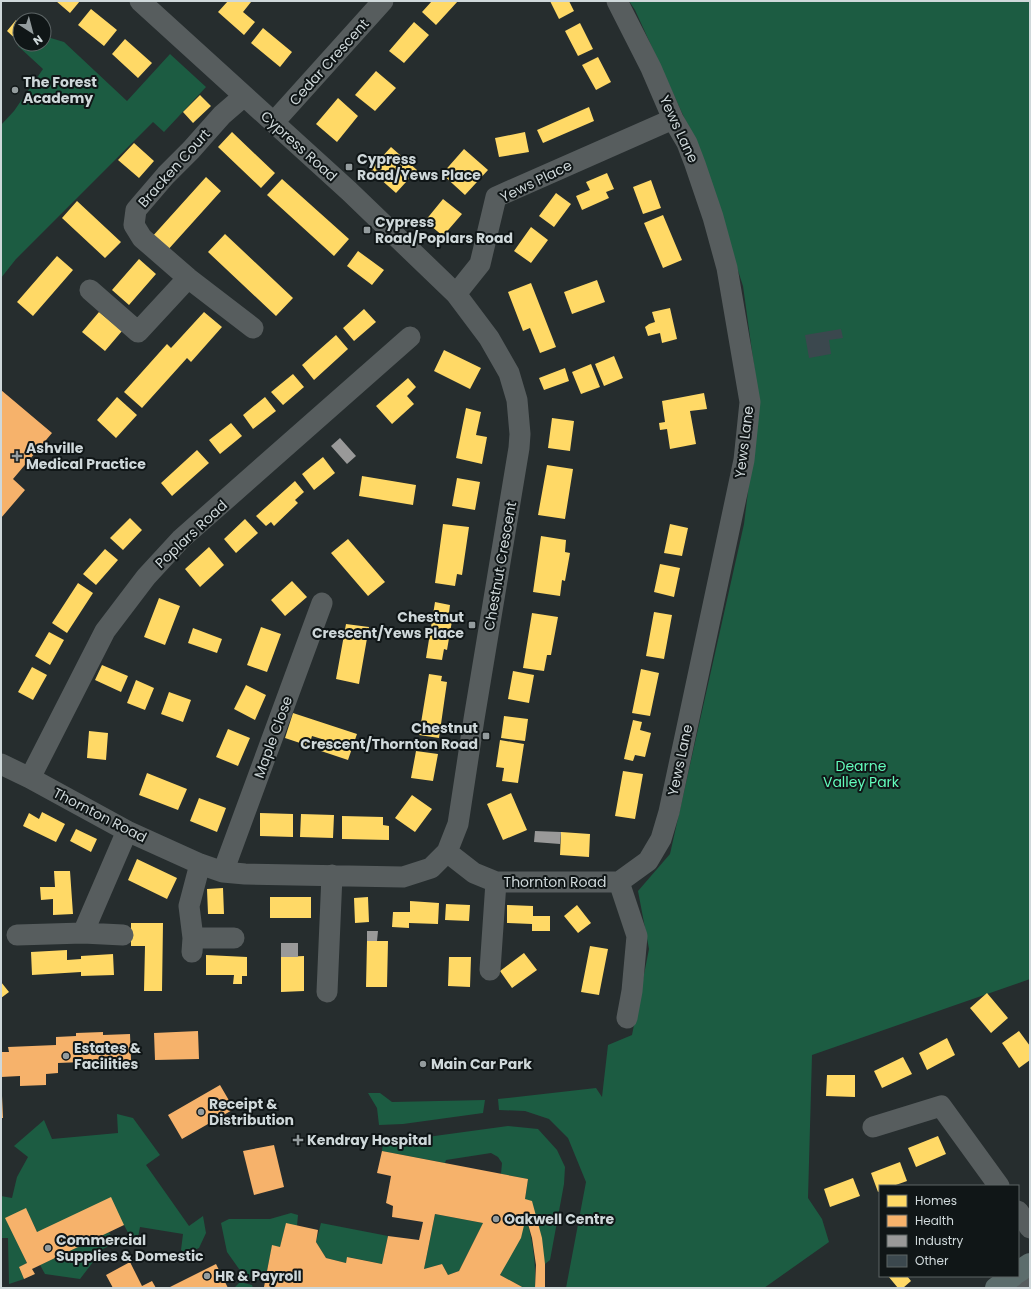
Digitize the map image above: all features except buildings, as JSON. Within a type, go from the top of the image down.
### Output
[{"type":"highway","points":[[1019,1271],[1030,1264]]},
{"type":"highway","points":[[996,1288],[1012,1277]]},
{"type":"street","name":"Cypress Road","points":[[140,1],[349,191],[456,294]]},
{"type":"street","name":"Cedar Crescent","points":[[274,122],[383,1]]},
{"type":"street","name":"Yews Lane","points":[[617,1],[673,119],[687,143],[713,216],[727,268],[750,402],[744,460],[669,812],[661,839],[648,861],[619,882]]},
{"type":"street","name":"Bracken Court","points":[[244,96],[222,115],[191,150],[166,175],[136,210],[134,225],[142,238],[188,278],[253,328]]},
{"type":"street","name":"Yews Place","points":[[456,294],[480,264],[496,197],[673,119]]},
{"type":"street","points":[[90,290],[138,332],[188,278]]},
{"type":"street","name":"Chestnut Crescent","points":[[447,852],[458,824],[475,712],[517,463],[520,434],[517,400],[509,373],[489,338],[456,294]]},
{"type":"street","name":"Poplars Road","points":[[30,778],[105,631],[146,577],[181,539],[410,337]]},
{"type":"street","name":"Maple Close","points":[[223,872],[322,603]]},
{"type":"street","name":"Thornton Road","points":[[1,764],[30,778],[127,831],[200,864],[223,872],[245,874],[403,877],[431,868],[447,852],[474,873],[496,882],[619,882],[637,936],[632,991],[627,1018]]},
{"type":"street","points":[[83,933],[127,831]]},
{"type":"street","points":[[200,864],[189,906],[193,945],[234,938]]},
{"type":"street","points":[[327,992],[332,875]]},
{"type":"street","name":"Thornton Road","points":[[490,970],[496,882]]},
{"type":"street","points":[[17,935],[83,933],[122,935]]},
{"type":"street","points":[[873,1127],[941,1106],[999,1185]]},
{"type":"street","points":[[1019,1212],[1030,1228]]},
{"type":"street","points":[[1019,1273],[1029,1288]]},
{"type":"green space","name":"Dearne Valley Park","points":[[629,1],[1030,1],[1030,979],[812,1055],[808,1198],[822,1219],[829,1242],[764,1288],[566,1288],[586,1182],[568,1138],[549,1119],[525,1111],[499,1110],[498,1099],[596,1088],[602,1097],[608,1045],[632,1035],[649,949],[638,891],[670,854],[744,524],[759,402],[743,286],[699,150],[635,10]]},
{"type":"green space","points":[[52,38],[64,42],[127,101],[170,54],[206,87],[164,132],[153,122],[16,259],[1,278],[1,125],[14,111],[43,69],[25,52],[52,52]]},
{"type":"green space","points":[[368,1093],[380,1093],[392,1102],[485,1100],[483,1113],[403,1124],[379,1125],[377,1108]]},
{"type":"green space","points":[[117,1114],[133,1118],[160,1155],[146,1165],[189,1226],[203,1216],[206,1233],[199,1248],[186,1254],[181,1250],[183,1234],[140,1227],[137,1243],[133,1242],[124,1225],[37,1232],[26,1209],[6,1218],[27,1263],[19,1267],[24,1279],[9,1284],[8,1238],[1,1238],[1,1196],[12,1198],[17,1177],[28,1157],[14,1146],[44,1120],[52,1139],[118,1133]]},
{"type":"green space","points":[[508,1126],[538,1129],[557,1150],[565,1167],[564,1184],[550,1260],[545,1264],[525,1199],[528,1179],[501,1174],[502,1163],[498,1157],[491,1153],[446,1160],[445,1163],[382,1151],[383,1143]]},
{"type":"green space","points":[[291,1213],[298,1215],[297,1226],[286,1224],[280,1247],[272,1246],[265,1281],[244,1276],[227,1252],[221,1223],[229,1219],[270,1219]]},
{"type":"green space","points":[[435,1214],[483,1223],[459,1271],[448,1275],[442,1264],[424,1269]]},
{"type":"green space","points":[[526,1217],[534,1252],[535,1288],[524,1288],[500,1275]]},
{"type":"green space","points":[[321,1223],[388,1236],[382,1264],[348,1257],[346,1263],[326,1258],[316,1242]]},
{"type":"green space","points":[[109,1232],[115,1243],[103,1249],[80,1279],[45,1274],[40,1265]]},
{"type":"green space","points":[[240,1282],[252,1285],[253,1288],[234,1288]]},
{"type":"place","name":"The Forest Academy","points":[[15,90]]},
{"type":"place","name":"Cypress Road/Yews Place","points":[[349,167]]},
{"type":"place","name":"Cypress Road/Poplars Road","points":[[367,230]]},
{"type":"place","name":"Ashville Medical Practice","points":[[17,456]]},
{"type":"place","name":"Chestnut Crescent/Yews Place","points":[[472,625]]},
{"type":"place","name":"Chestnut Crescent/Thornton Road","points":[[486,736]]},
{"type":"place","name":"Estates & Facilities","points":[[66,1056]]},
{"type":"place","name":"Main Car Park","points":[[423,1064]]},
{"type":"place","name":"Receipt & Distribution","points":[[201,1112]]},
{"type":"place","name":"Kendray Hospital","points":[[298,1140]]},
{"type":"place","name":"Oakwell Centre","points":[[496,1219]]},
{"type":"place","name":"Commercial Supplies & Domestic","points":[[48,1248]]},
{"type":"place","name":"HR & Payroll","points":[[207,1276]]}]
